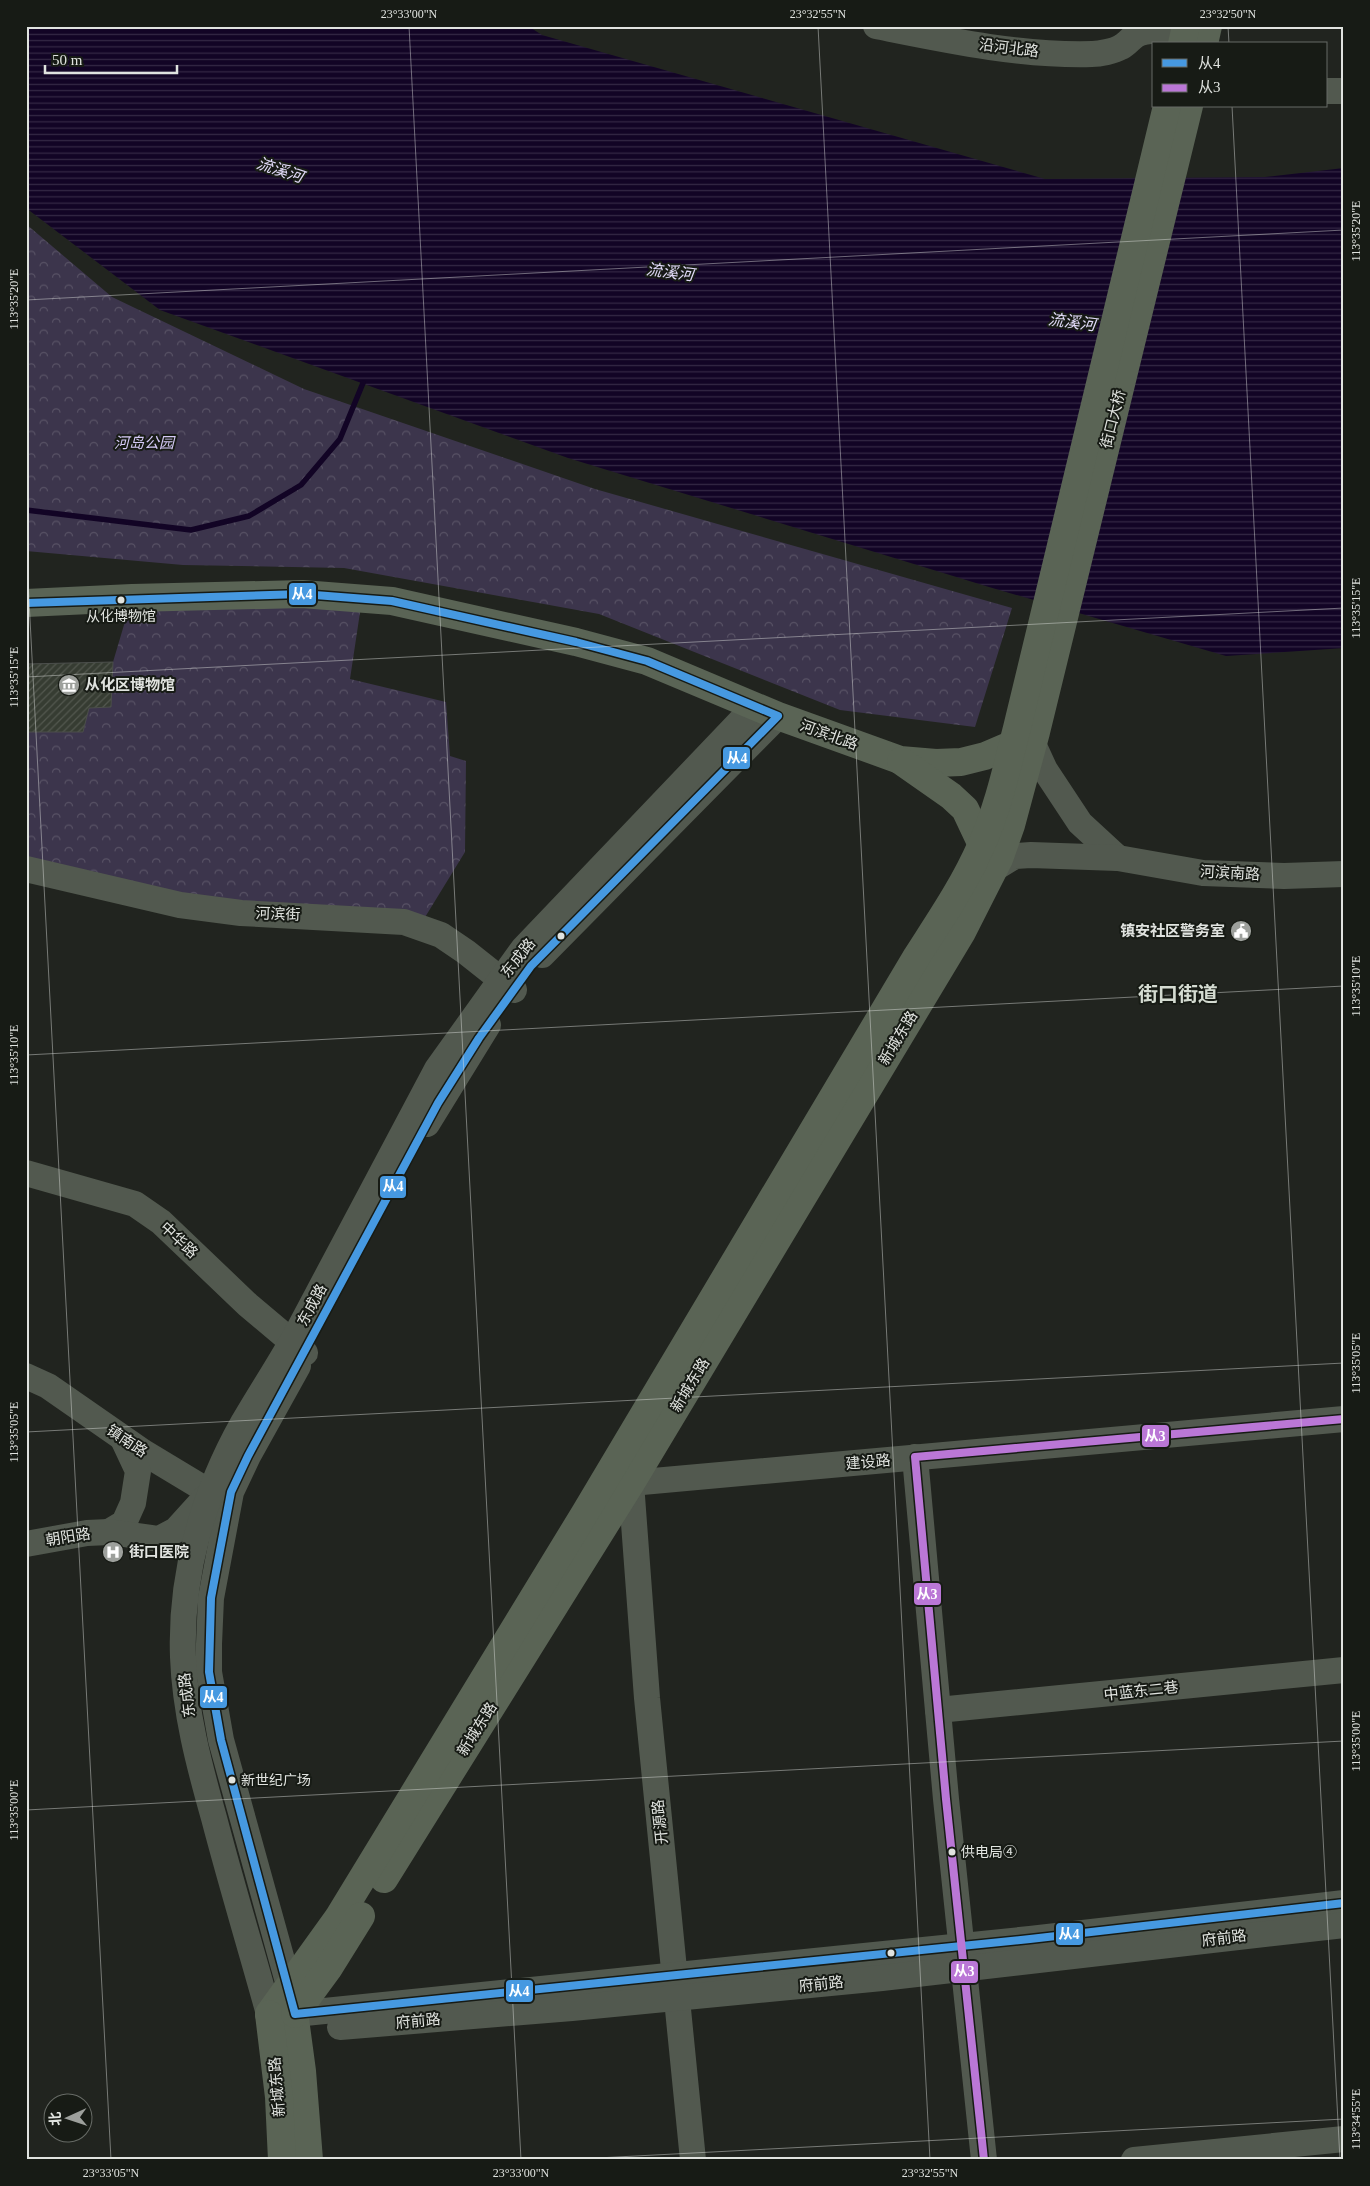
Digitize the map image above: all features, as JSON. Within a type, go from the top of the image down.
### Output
[{"type":"main road","points":[[1182,42],[1186,26]]},
{"type":"main road","points":[[1204,42],[1208,26]]},
{"type":"main road","name":"街口大桥","points":[[1025,737],[1166,108]]},
{"type":"main road","name":"街口大桥","points":[[1025,737],[1188,108]]},
{"type":"main road","name":"河滨北路","points":[[26,603],[132,598],[302,594],[392,601],[576,642],[647,662],[766,712],[900,760],[936,764],[961,762],[985,756],[1025,737]]},
{"type":"main road","name":"新城东路","points":[[282,2160],[279,2096],[288,2012],[338,1918],[961,886],[982,845],[999,798],[1025,737]]},
{"type":"main road","name":"新城东路","points":[[288,2012],[328,1969],[630,1483],[962,932],[995,868],[1011,825],[1025,737]]},
{"type":"main road","name":"河滨北路","points":[[900,760],[951,796],[965,809],[982,845]]},
{"type":"main road","name":"新城东路","points":[[288,2012],[309,2160]]},
{"type":"street","name":"沿河北路","points":[[876,26],[1020,50],[1077,54],[1094,54],[1121,47],[1130,30]]},
{"type":"street","points":[[1130,30],[1166,32],[1193,38],[1200,42]]},
{"type":"street","points":[[1328,91],[1344,91]]},
{"type":"street","name":"东成路","points":[[288,2012],[221,1740],[209,1672],[211,1598],[226,1456],[243,1422],[299,1348],[437,1069],[507,985],[523,949],[766,712]]},
{"type":"street","points":[[1025,737],[1080,823],[1118,858]]},
{"type":"street","name":"河滨南路","points":[[995,868],[1015,856],[1118,858],[1203,873],[1284,876],[1344,874]]},
{"type":"street","name":"河滨街","points":[[26,869],[180,905],[240,912],[404,922],[441,935],[466,952],[507,985]]},
{"type":"street","name":"中华路","points":[[26,1173],[135,1204],[161,1222],[299,1348]]},
{"type":"street","name":"镇南路","points":[[26,1376],[48,1386],[122,1438],[221,1492]]},
{"type":"street","name":"建设路","points":[[602,1482],[630,1483],[1344,1419]]},
{"type":"street","points":[[109,1532],[124,1523],[133,1503],[138,1471],[122,1438]]},
{"type":"street","points":[[915,1457],[962,1958],[984,2160]]},
{"type":"street","name":"开源路","points":[[630,1483],[647,1698],[693,2160]]},
{"type":"street","name":"朝阳路","points":[[26,1544],[87,1533],[109,1532],[159,1539],[176,1530],[221,1492]]},
{"type":"street","name":"中蓝东二巷","points":[[938,1710],[1344,1670]]},
{"type":"street","name":"府前路","points":[[962,1958],[1344,1903]]},
{"type":"street","name":"府前路","points":[[288,2012],[675,1987],[962,1958],[1344,1924]]},
{"type":"street","points":[[1134,2160],[1344,2139]]},
{"type":"green space","name":"河岛公园","points":[[26,224],[112,297],[304,389],[595,489],[1012,608],[975,727],[840,710],[599,614],[344,568],[183,565],[26,551]]},
{"type":"green space","points":[[132,598],[362,599],[350,679],[446,702],[450,756],[466,761],[465,852],[419,927],[325,916],[26,869],[26,732],[83,732],[89,708],[111,707],[113,662]]},
{"type":"water","name":"流溪河","points":[[26,26],[528,26],[542,35],[1045,179],[1265,177],[1344,168],[1344,648],[1226,656],[989,587],[568,458],[160,310],[26,208]]},
{"type":"building","name":"从化区博物馆","points":[[113,662],[111,707],[89,708],[83,732],[26,732],[26,664]]},
{"type":"waterway","points":[[26,510],[191,530],[249,516],[301,485],[340,439],[363,383]]},
{"type":"transit line","name":"从4","points":[[26,603],[302,594],[392,601],[576,642],[647,661],[778,716],[531,966],[479,1038],[438,1103],[248,1456],[231,1492],[211,1598],[209,1672],[221,1740],[295,2014],[1030,1939],[1344,1903]]},
{"type":"transit line","name":"从3","points":[[984,2160],[946,1799],[915,1457],[1344,1419]]},
{"type":"place","name":"从化博物馆","points":[[121,600]]},
{"type":"place","name":"从化区博物馆","points":[[69,685]]},
{"type":"place","name":"镇安社区警务室","points":[[1241,931]]},
{"type":"place","name":"街口医院","points":[[113,1552]]},
{"type":"place","name":"新世纪广场","points":[[232,1780]]},
{"type":"place","name":"供电局④","points":[[952,1852]]},
{"type":"district","name":"街口街道","points":[[1178,994]]}]
